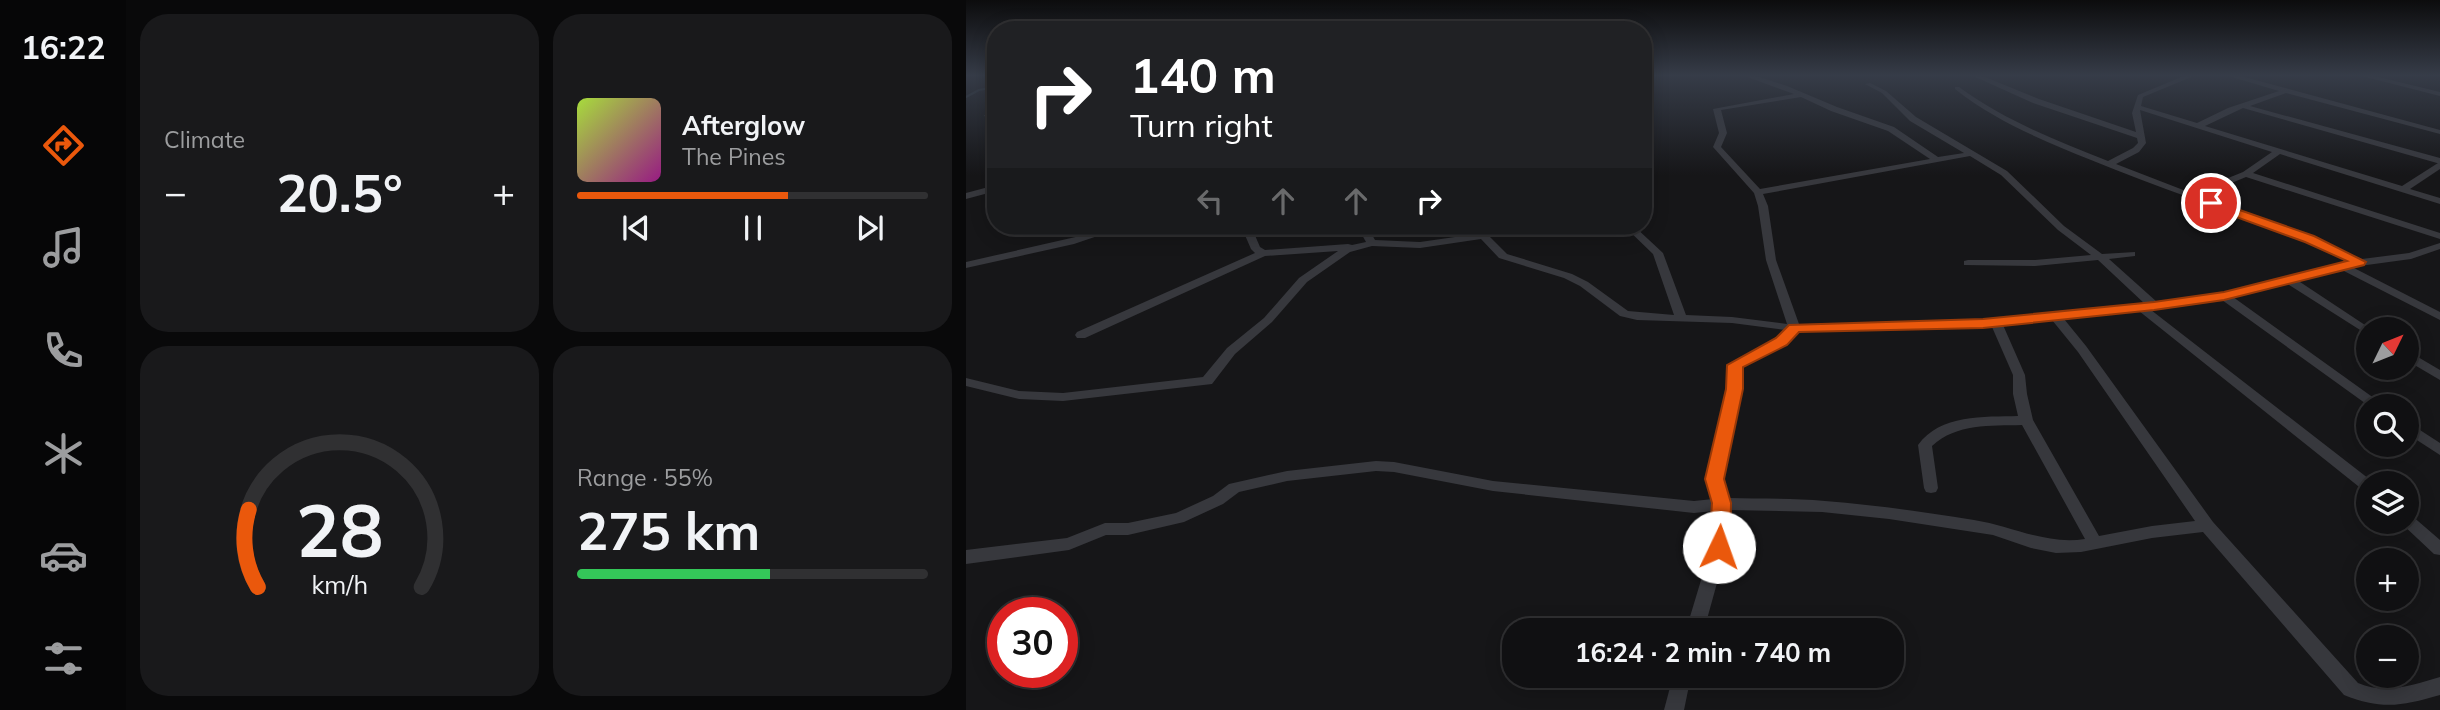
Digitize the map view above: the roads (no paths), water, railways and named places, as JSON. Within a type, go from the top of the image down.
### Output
[{"type":"street","points":[[1722,108],[1717,109],[1723,133],[1717,147],[1758,192],[1763,206],[1771,260],[1794,328]]},
{"type":"street","points":[[1832,108],[1899,132],[1937,160]]},
{"type":"street","points":[[1901,108],[1913,120],[2004,173],[2061,228],[2103,258],[2147,307],[2356,476]]},
{"type":"street","points":[[1983,108],[2108,165],[2310,239],[2360,262]]},
{"type":"street","points":[[2057,108],[2139,136]]},
{"type":"street","points":[[2108,165],[2136,150],[2142,143],[2137,108]]},
{"type":"street","points":[[2141,108],[2440,201]]},
{"type":"street","points":[[2200,125],[2237,108]]},
{"type":"street","points":[[2249,108],[2440,163]]},
{"type":"street","points":[[2350,108],[2440,132]]},
{"type":"street","points":[[2191,196],[2246,174],[2280,150]]},
{"type":"street","points":[[1758,192],[1970,154]]},
{"type":"street","points":[[2404,189],[2440,163]]},
{"type":"street","points":[[2246,174],[2440,236]]},
{"type":"street","points":[[966,196],[987,190]]},
{"type":"street","points":[[966,265],[1093,235]]},
{"type":"street","points":[[1250,235],[1256,248],[1264,253]]},
{"type":"street","points":[[1368,235],[1373,243]]},
{"type":"street","points":[[1639,235],[1658,253],[1681,317]]},
{"type":"street","points":[[1080,335],[1264,253],[1355,247],[1373,243],[1420,245],[1482,236],[1503,256],[1568,276],[1584,284],[1624,314],[1794,328],[1996,323],[2147,307],[2224,296],[2341,265],[2411,256],[2440,246]]},
{"type":"street","points":[[966,382],[1019,395],[1063,397],[1207,381],[1231,352],[1268,320],[1303,280],[1324,264],[1355,247]]},
{"type":"street","points":[[1968,263],[2035,263],[2131,254]]},
{"type":"street","points":[[2341,265],[2440,317]]},
{"type":"street","points":[[2288,279],[2356,324]]},
{"type":"street","points":[[2224,296],[2361,394]]},
{"type":"street","points":[[2055,316],[2082,349],[2207,526],[2351,689],[2367,697],[2388,699],[2440,686]]},
{"type":"street","points":[[1996,323],[2019,375],[2026,420],[2095,543]]},
{"type":"street","points":[[1698,618],[1719,547],[1721,503],[1714,479],[1734,389],[1735,365],[1782,341],[1794,328]]},
{"type":"street","points":[[2419,362],[2440,376]]},
{"type":"street","points":[[1931,488],[1925,444],[1932,436],[1963,422],[2026,420]]},
{"type":"street","points":[[2419,435],[2440,450]]},
{"type":"street","points":[[966,557],[1069,544],[1105,529],[1128,529],[1179,518],[1218,500],[1234,488],[1287,476],[1376,466],[1493,486],[1627,501],[1694,507],[1721,503],[1822,506],[1889,513],[1994,529],[2031,542],[2056,547],[2081,547],[2207,526]]},
{"type":"street","points":[[2419,530],[2440,549]]},
{"type":"street","points":[[1674,710],[1679,688]]}]
